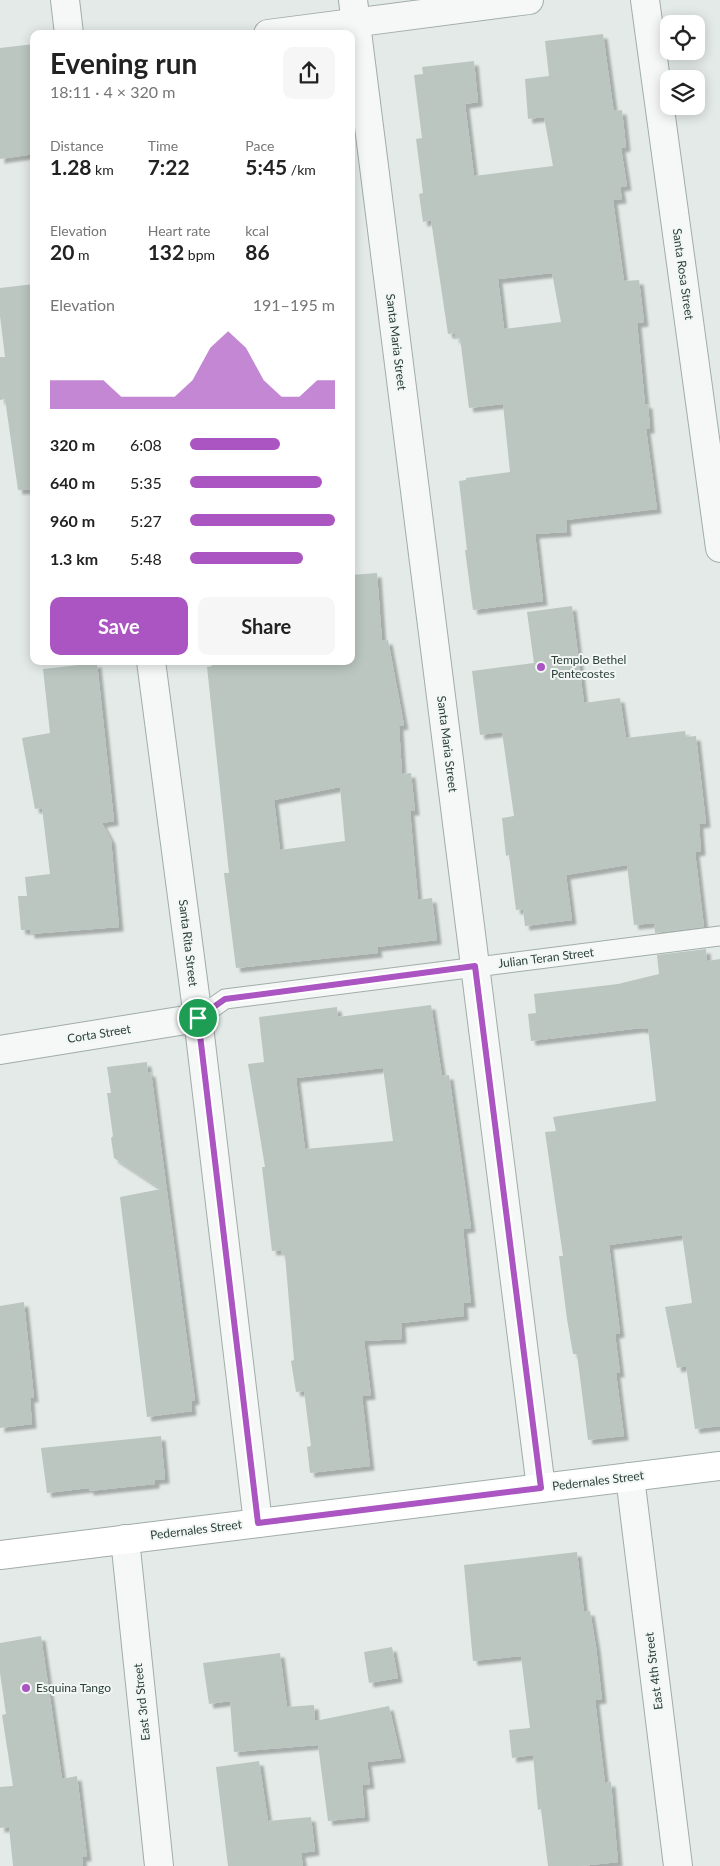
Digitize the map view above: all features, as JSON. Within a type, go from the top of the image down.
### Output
[{"type":"street","points":[[65,0],[69,30]]},
{"type":"street","points":[[283,30],[354,11],[529,0]]},
{"type":"street","name":"Santa Rosa Street","points":[[646,0],[720,548]]},
{"type":"street","name":"Santa Maria Street","points":[[354,11],[541,1488]]},
{"type":"street","name":"Santa Rita Street","points":[[152,665],[198,1018],[258,1523]]},
{"type":"street","name":"Corta Street","points":[[0,1050],[198,1018]]},
{"type":"street","name":"Pedernales Street","points":[[0,1555],[720,1466]]},
{"type":"street","name":"East 4th Street","points":[[630,1477],[678,1866]]},
{"type":"street","name":"East 3rd Street","points":[[125,1539],[159,1866]]},
{"type":"lane","name":"Julian Teran Street","points":[[198,1018],[225,999],[720,936]]},
{"type":"building","points":[[603,34],[614,111],[622,110],[626,147],[621,148],[627,186],[620,187],[622,199],[613,200],[624,281],[639,280],[644,322],[637,323],[645,404],[648,404],[650,429],[646,429],[657,509],[566,520],[567,532],[535,534],[543,601],[473,610],[459,481],[466,480],[466,478],[510,472],[503,404],[469,408],[460,338],[455,339],[455,333],[448,334],[431,220],[423,222],[419,194],[423,193],[416,139],[422,138],[414,75],[423,74],[422,67],[474,61],[478,102],[465,104],[474,176],[553,166],[544,117],[528,119],[525,79],[549,76],[545,41]],"holes":[[[552,273],[561,322],[504,329],[498,279]]]},
{"type":"building","points":[[30,44],[30,155],[0,159],[0,48]]},
{"type":"building","points":[[30,284],[30,489],[18,490],[5,399],[0,400],[0,357],[5,357],[0,316],[0,288]]},
{"type":"building","points":[[377,573],[382,641],[388,640],[404,725],[399,726],[402,774],[411,773],[415,811],[410,811],[418,900],[432,898],[437,940],[377,947],[378,953],[236,968],[224,873],[229,873],[207,667],[355,665],[355,575]],"holes":[[[340,787],[345,841],[280,850],[274,800]]]},
{"type":"building","points":[[572,606],[584,703],[620,698],[626,738],[685,731],[686,737],[696,736],[706,823],[699,824],[701,851],[695,852],[704,927],[655,933],[654,923],[634,925],[627,865],[566,875],[572,920],[525,926],[523,909],[516,910],[509,855],[506,856],[502,818],[514,816],[502,732],[480,735],[472,671],[534,663],[527,612]]},
{"type":"building","points":[[97,665],[114,821],[102,823],[111,840],[119,927],[30,934],[30,930],[21,930],[18,896],[27,896],[25,877],[50,874],[42,808],[35,809],[22,738],[50,733],[43,669]]},
{"type":"building","points":[[706,949],[707,961],[720,959],[720,1426],[695,1429],[686,1366],[677,1368],[665,1307],[692,1303],[682,1235],[609,1245],[620,1333],[615,1334],[620,1373],[616,1373],[624,1436],[588,1440],[577,1354],[573,1354],[567,1319],[559,1256],[563,1256],[545,1132],[556,1131],[553,1117],[656,1101],[648,1028],[531,1041],[528,1014],[536,1013],[534,994],[618,984],[659,974],[657,955]]},
{"type":"building","points":[[431,1005],[442,1076],[449,1075],[471,1228],[463,1229],[471,1303],[463,1303],[464,1316],[401,1323],[402,1339],[364,1341],[371,1395],[362,1396],[370,1466],[310,1473],[307,1447],[311,1446],[304,1391],[296,1392],[291,1361],[294,1360],[285,1255],[281,1255],[281,1250],[272,1251],[262,1167],[265,1167],[248,1064],[264,1062],[259,1017],[337,1007],[338,1017]],"holes":[[[383,1068],[393,1141],[305,1149],[296,1078]]]},
{"type":"building","points":[[147,1062],[148,1073],[151,1072],[195,1400],[191,1401],[192,1411],[147,1417],[120,1197],[161,1189],[114,1158],[107,1093],[111,1093],[107,1067]]},
{"type":"building","points":[[24,1302],[34,1398],[30,1398],[32,1424],[0,1428],[0,1306]]},
{"type":"building","points":[[161,1436],[165,1479],[155,1480],[155,1484],[47,1493],[41,1448]]},
{"type":"building","points":[[577,1552],[584,1612],[590,1611],[596,1647],[602,1699],[595,1700],[605,1783],[611,1782],[618,1862],[581,1866],[548,1866],[541,1809],[538,1810],[533,1755],[512,1758],[509,1730],[530,1728],[521,1656],[473,1661],[464,1565]]},
{"type":"building","points":[[41,1636],[62,1779],[77,1776],[87,1857],[82,1857],[83,1866],[13,1866],[9,1827],[0,1828],[0,1787],[13,1786],[2,1715],[6,1714],[0,1673],[0,1643]]},
{"type":"building","points":[[392,1647],[398,1678],[369,1683],[364,1652]]},
{"type":"building","points":[[280,1653],[287,1707],[314,1705],[315,1721],[389,1706],[401,1758],[367,1762],[370,1784],[362,1785],[365,1817],[328,1821],[318,1745],[234,1752],[230,1701],[209,1704],[203,1663]]},
{"type":"building","points":[[259,1761],[268,1821],[311,1817],[315,1851],[301,1853],[303,1866],[228,1866],[216,1767]]},
{"type":"place","name":"Templo Bethel Pentecostes","points":[[541,667]]},
{"type":"place","name":"Esquina Tango","points":[[26,1688]]},
{"type":"route","points":[[475,966],[541,1488],[258,1523],[198,1018],[225,999],[475,966]]}]
